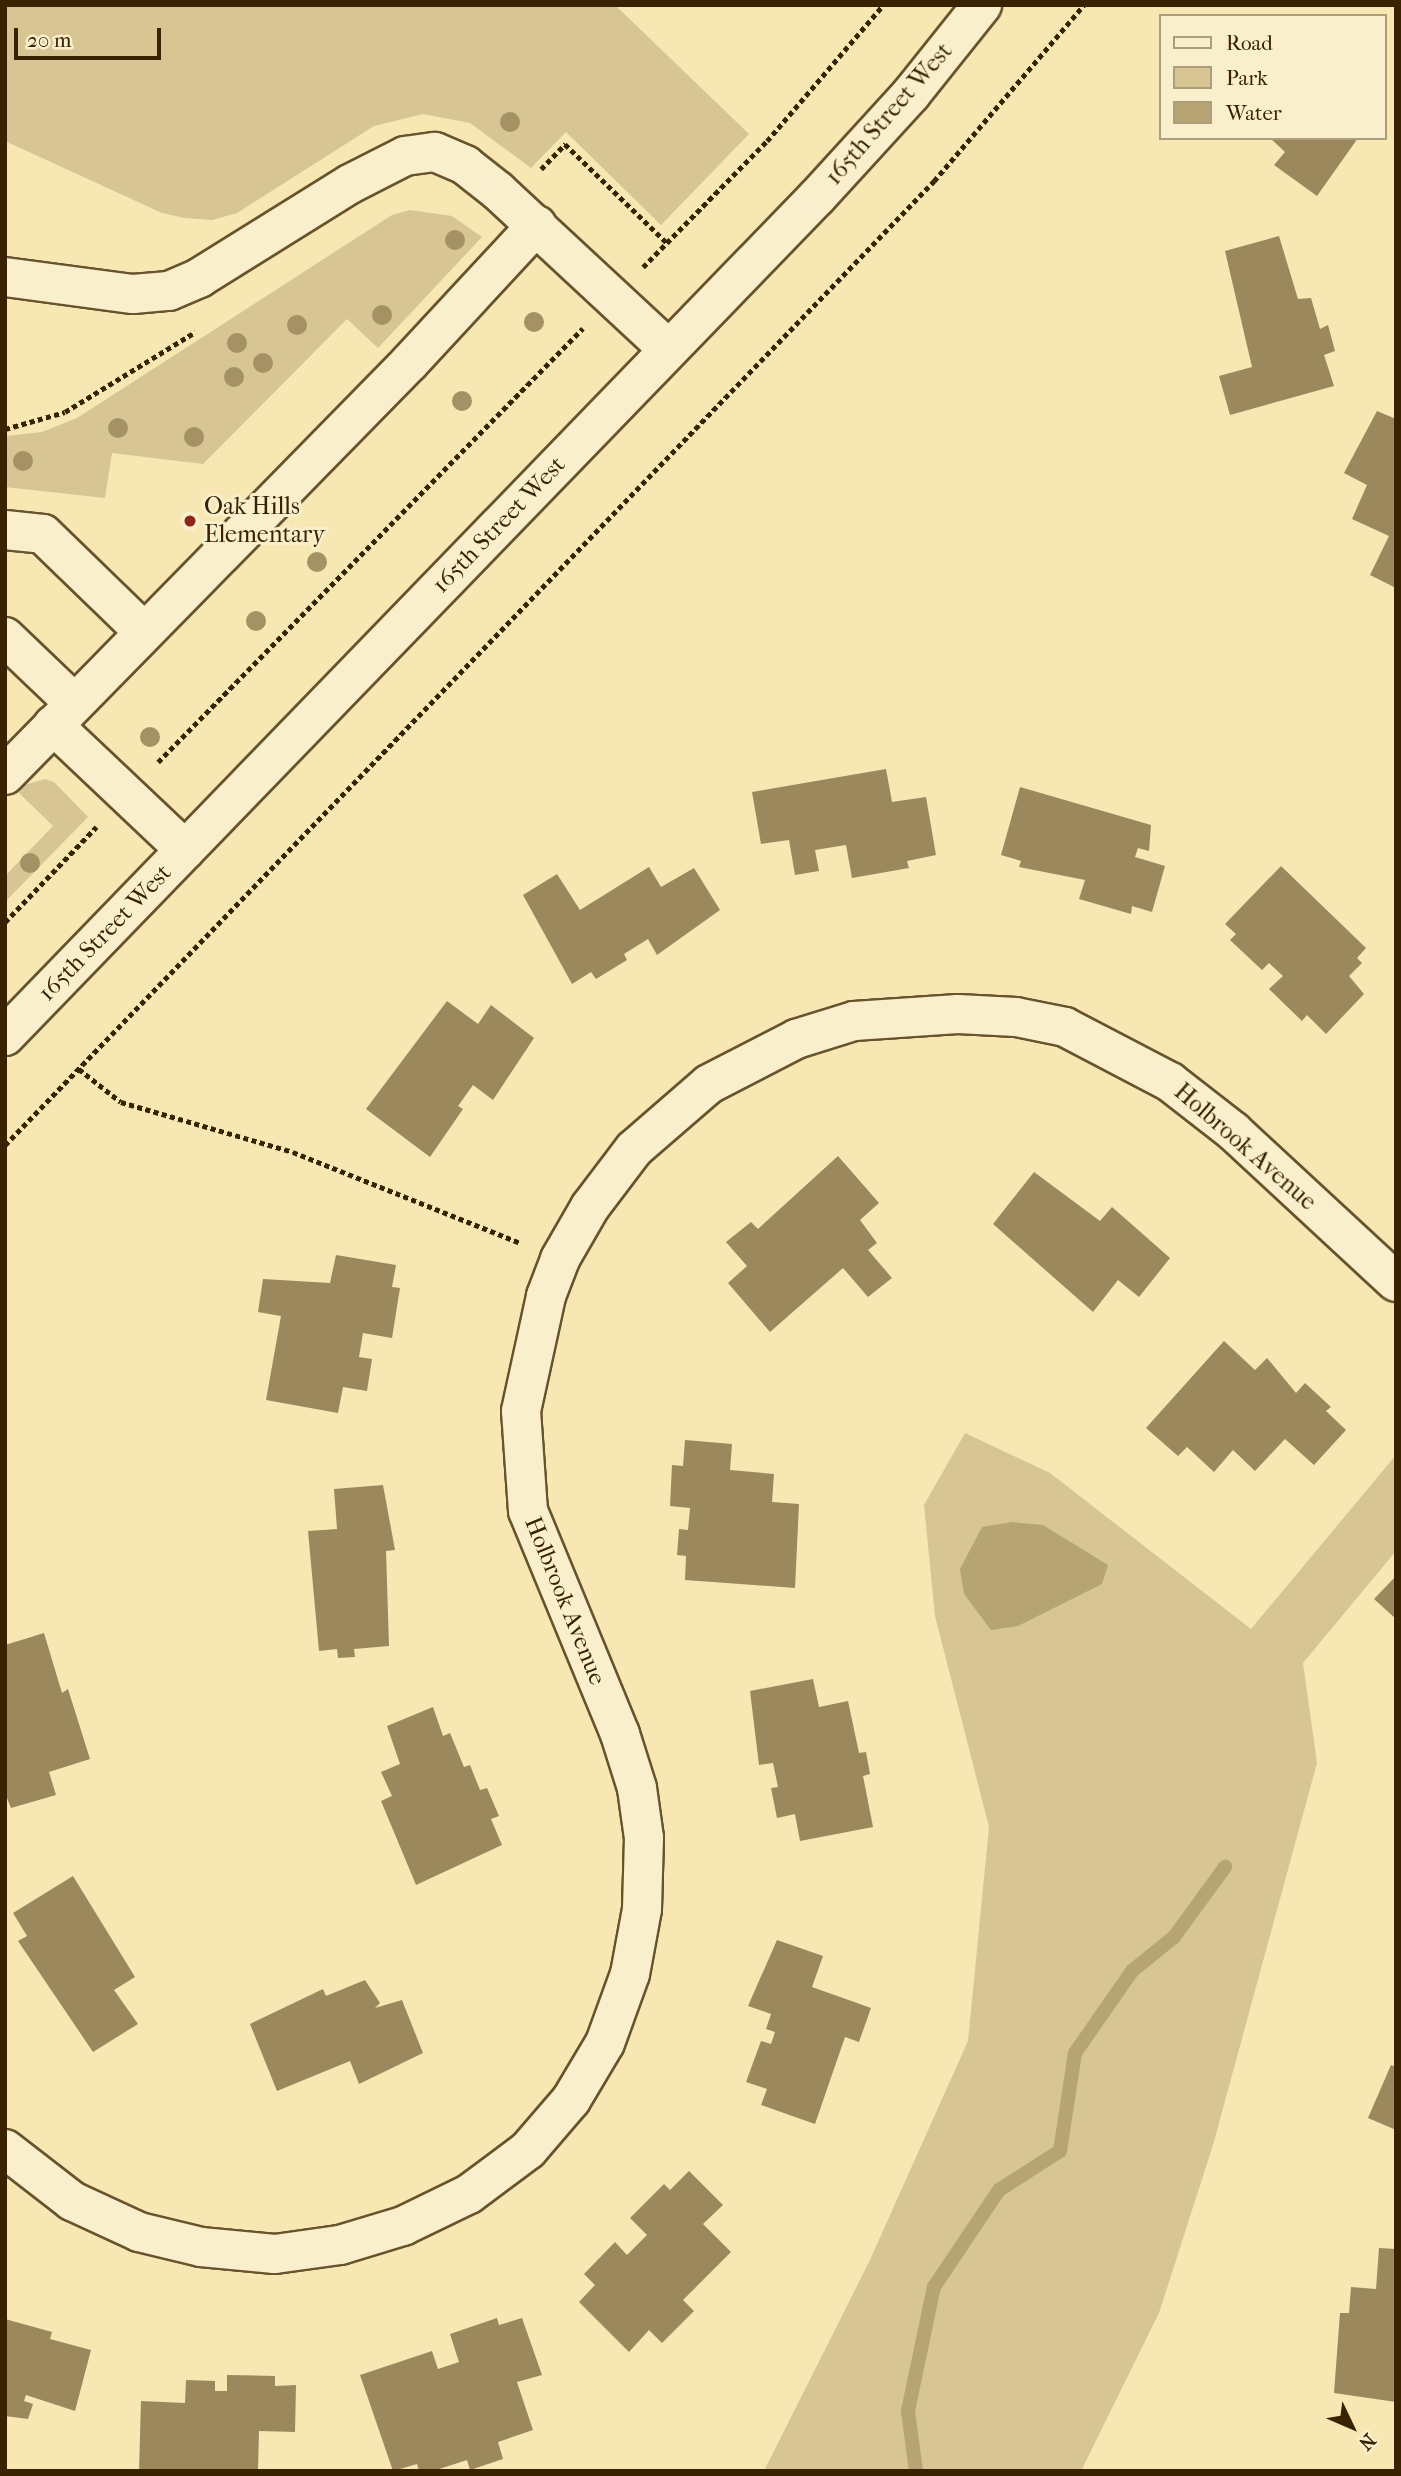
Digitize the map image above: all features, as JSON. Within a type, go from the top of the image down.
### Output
[{"type":"street","name":"165th Street West","points":[[5,1036],[669,350],[911,94],[982,5]]},
{"type":"street","points":[[5,277],[133,294],[169,291],[199,278],[350,184],[405,156],[435,152],[465,165],[537,225],[612,299],[669,350]]},
{"type":"street","points":[[5,775],[410,363],[537,225]]},
{"type":"street","points":[[5,530],[43,534],[144,632]]},
{"type":"street","points":[[5,637],[64,714],[185,850]]},
{"type":"street","name":"Holbrook Avenue","points":[[5,2149],[72,2201],[139,2232],[201,2247],[275,2254],[340,2245],[403,2227],[469,2194],[527,2150],[570,2100],[605,2043],[629,1975],[642,1909],[644,1838],[637,1788],[620,1734],[545,1561],[528,1511],[521,1411],[545,1296],[560,1259],[590,1207],[634,1149],[709,1084],[796,1039],[854,1021],[958,1014],[1016,1017],[1065,1027],[1170,1082],[1233,1131],[1396,1282]]},
{"type":"path","points":[[252,664],[767,141],[883,5]]},
{"type":"path","points":[[5,1145],[934,181],[1084,5]]},
{"type":"path","points":[[79,1069],[121,1102],[293,1152],[560,1259]]},
{"type":"green space","points":[[5,5],[615,5],[749,134],[661,225],[566,132],[531,168],[470,123],[423,114],[374,126],[237,213],[212,220],[185,218],[162,213],[5,141]]},
{"type":"green space","points":[[410,210],[452,216],[482,237],[378,348],[347,319],[203,464],[112,453],[105,498],[5,487],[5,436],[42,432],[77,418],[392,215]]},
{"type":"green space","points":[[45,779],[54,782],[88,817],[5,902],[5,876],[53,826],[19,793],[24,785]]},
{"type":"green space","points":[[965,1433],[1050,1473],[1251,1629],[1396,1455],[1396,1551],[1303,1663],[1317,1763],[1213,2145],[1159,2313],[1081,2471],[764,2471],[869,2262],[968,2041],[989,1827],[935,1616],[924,1505]]},
{"type":"water","points":[[1012,1522],[1043,1525],[1108,1565],[1102,1584],[1018,1626],[991,1630],[964,1594],[960,1569],[982,1527]]},
{"type":"building","points":[[1272,140],[1357,140],[1317,196],[1274,165],[1285,152]]},
{"type":"building","points":[[1279,236],[1298,299],[1311,298],[1320,329],[1328,325],[1335,351],[1324,355],[1334,386],[1230,415],[1219,376],[1252,367],[1225,251]]},
{"type":"building","points":[[1377,411],[1396,419],[1396,588],[1370,575],[1389,536],[1352,519],[1367,485],[1344,473]]},
{"type":"building","points":[[886,769],[892,802],[926,797],[936,855],[907,861],[909,868],[852,878],[846,845],[815,850],[819,871],[795,875],[789,840],[761,844],[752,792]]},
{"type":"building","points":[[1020,787],[1151,825],[1149,851],[1138,848],[1135,857],[1165,866],[1152,912],[1132,906],[1131,914],[1079,899],[1085,880],[1019,867],[1021,861],[1001,855]]},
{"type":"building","points":[[1281,866],[1366,948],[1357,958],[1362,963],[1349,976],[1364,994],[1326,1034],[1307,1015],[1302,1021],[1269,989],[1283,976],[1269,963],[1262,970],[1230,940],[1236,934],[1225,924]]},
{"type":"building","points":[[649,867],[661,887],[694,868],[720,910],[657,955],[648,939],[624,954],[627,960],[596,979],[591,972],[572,984],[523,895],[557,874],[580,910]]},
{"type":"building","points":[[447,1001],[478,1024],[491,1005],[534,1038],[493,1100],[473,1085],[458,1106],[463,1109],[430,1157],[366,1109]]},
{"type":"building","points":[[838,1156],[879,1203],[860,1220],[877,1243],[868,1250],[892,1278],[868,1297],[843,1268],[770,1332],[728,1283],[747,1266],[726,1242],[751,1222],[758,1229]]},
{"type":"building","points":[[1034,1172],[1100,1221],[1112,1207],[1170,1258],[1139,1297],[1118,1280],[1093,1312],[993,1224]]},
{"type":"building","points":[[336,1255],[396,1265],[392,1287],[400,1288],[392,1338],[363,1333],[359,1357],[372,1359],[367,1391],[343,1387],[338,1413],[266,1400],[281,1316],[258,1312],[263,1279],[330,1283]]},
{"type":"building","points":[[1224,1341],[1255,1370],[1267,1358],[1296,1393],[1305,1383],[1331,1407],[1326,1411],[1346,1430],[1314,1465],[1285,1439],[1255,1471],[1233,1450],[1214,1472],[1187,1447],[1178,1456],[1146,1428]]},
{"type":"building","points":[[685,1440],[732,1444],[730,1470],[774,1474],[772,1502],[799,1504],[795,1588],[685,1580],[686,1556],[677,1555],[679,1529],[688,1530],[690,1508],[670,1506],[672,1465],[683,1466]]},
{"type":"building","points":[[383,1485],[395,1550],[386,1551],[389,1646],[354,1649],[355,1657],[338,1658],[337,1649],[319,1651],[308,1531],[337,1529],[334,1489]]},
{"type":"building","points":[[1396,1576],[1396,1619],[1374,1599]]},
{"type":"building","points":[[44,1633],[62,1693],[68,1689],[90,1759],[49,1772],[56,1795],[11,1808],[5,1793],[5,1645]]},
{"type":"building","points":[[813,1679],[819,1707],[848,1701],[859,1753],[866,1752],[870,1774],[863,1776],[873,1827],[800,1841],[795,1814],[777,1818],[771,1788],[778,1787],[773,1763],[759,1765],[750,1691]]},
{"type":"building","points":[[433,1707],[443,1736],[450,1733],[464,1767],[470,1765],[480,1790],[487,1788],[499,1816],[491,1819],[502,1845],[416,1885],[381,1801],[392,1796],[381,1772],[400,1764],[387,1726]]},
{"type":"building","points":[[73,1876],[135,1977],[114,1990],[138,2024],[93,2052],[18,1941],[27,1936],[13,1913]]},
{"type":"building","points":[[777,1940],[823,1956],[812,1987],[871,2008],[859,2042],[845,2037],[815,2124],[761,2105],[767,2089],[746,2082],[761,2041],[771,2044],[775,2032],[766,2029],[771,2014],[748,2006]]},
{"type":"building","points":[[365,1980],[380,2003],[375,2008],[402,2000],[423,2053],[359,2084],[350,2061],[277,2091],[250,2024],[323,1989],[326,1996]]},
{"type":"building","points":[[1391,2065],[1396,2067],[1396,2130],[1368,2118]]},
{"type":"building","points":[[689,2171],[723,2205],[703,2224],[731,2252],[683,2300],[694,2311],[662,2343],[649,2330],[629,2352],[579,2302],[595,2285],[584,2274],[615,2242],[627,2255],[647,2235],[630,2218],[664,2184],[670,2190]]},
{"type":"building","points":[[1379,2248],[1396,2249],[1396,2402],[1334,2393],[1340,2313],[1349,2313],[1351,2287],[1376,2289]]},
{"type":"building","points":[[497,2318],[499,2325],[522,2318],[542,2375],[517,2382],[533,2430],[498,2442],[503,2459],[470,2470],[467,2460],[433,2471],[419,2471],[417,2464],[393,2471],[360,2375],[432,2351],[438,2369],[459,2362],[450,2334]]},
{"type":"building","points":[[5,2319],[52,2332],[50,2339],[91,2350],[75,2411],[26,2395],[24,2401],[33,2404],[28,2419],[5,2416]]},
{"type":"building","points":[[227,2375],[275,2376],[275,2386],[296,2385],[295,2432],[259,2431],[258,2470],[139,2471],[141,2401],[185,2403],[186,2380],[215,2381],[215,2391],[227,2391]]},
{"type":"waterway","points":[[916,2471],[908,2411],[934,2287],[999,2190],[1060,2151],[1075,2053],[1132,1971],[1174,1937],[1225,1867]]},
{"type":"place","name":"Oak Hills Elementary","points":[[190,521]]}]
